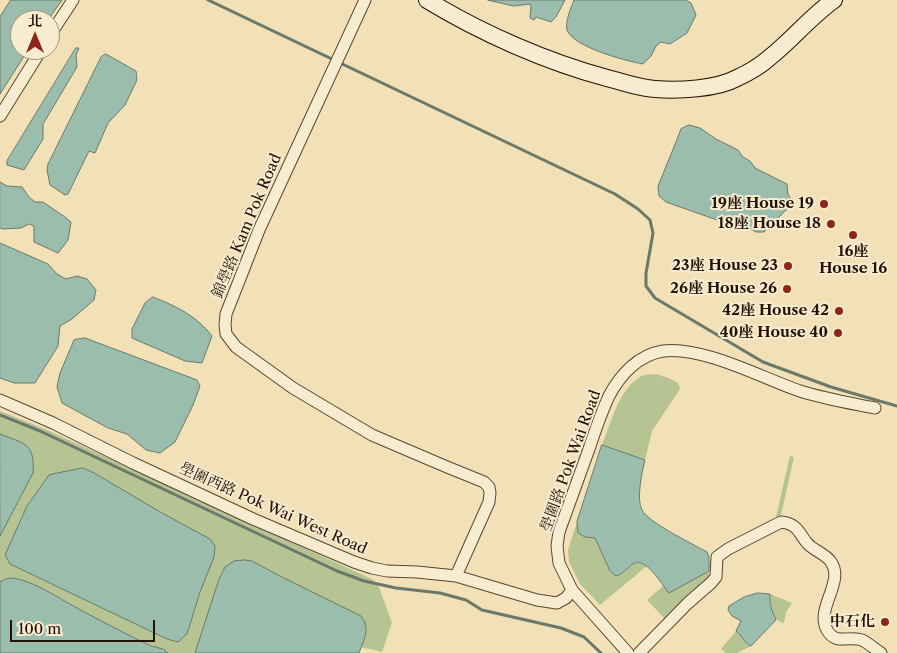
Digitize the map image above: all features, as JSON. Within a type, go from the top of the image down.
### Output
[{"type":"street","points":[[60,20],[73,0]]},
{"type":"street","name":"錦壆路 Kam Pok Road","points":[[365,0],[258,230],[226,314],[226,334],[236,347],[294,388],[372,435],[484,482],[489,487],[489,502],[456,576]]},
{"type":"street","points":[[427,0],[495,36],[588,73],[632,85],[676,90],[714,86],[735,80],[751,71],[769,59],[820,10],[834,0]]},
{"type":"street","points":[[0,116],[34,60]]},
{"type":"street","name":"壆圍路 Pok Wai Road","points":[[628,653],[572,590],[558,563],[557,546],[559,532],[599,421],[610,396],[625,371],[644,357],[661,351],[679,350],[704,355],[826,399],[875,408]]},
{"type":"street","name":"壆圍西路 Pok Wai West Road","points":[[0,400],[53,423],[253,519],[372,568],[386,571],[456,576],[537,600],[557,603],[566,598],[572,590]]},
{"type":"street","points":[[639,653],[716,577],[717,557],[728,549],[781,522],[789,523],[794,527],[807,543],[828,559],[834,568],[835,579],[824,617],[827,630],[832,636],[839,639],[861,640],[864,649],[881,653]]},
{"type":"green space","points":[[656,374],[678,383],[680,389],[652,431],[645,460],[602,445],[616,407],[626,390],[642,376]]},
{"type":"green space","points":[[0,411],[45,429],[374,580],[379,587],[392,623],[382,652],[361,647],[359,653],[0,653]]},
{"type":"green space","points":[[790,456],[794,457],[781,515],[776,517]]},
{"type":"green space","points":[[577,522],[578,533],[585,537],[595,538],[610,571],[621,574],[636,563],[647,566],[600,605],[580,584],[569,562],[568,550]]},
{"type":"green space","points":[[709,571],[709,580],[666,620],[647,600],[663,586],[669,592]]},
{"type":"green space","points":[[770,594],[792,603],[786,612],[784,623],[774,616]]},
{"type":"green space","points":[[736,631],[751,646],[737,653],[726,653],[721,649]]},
{"type":"shaded area","points":[[11,0],[62,0],[55,10],[10,10],[10,60],[22,60],[0,94],[0,17]]},
{"type":"shaded area","points":[[488,0],[565,0],[556,17],[551,22],[536,17],[534,20],[530,18],[530,4],[514,6]]},
{"type":"shaded area","points":[[574,0],[686,0],[691,3],[696,15],[687,33],[670,44],[661,42],[643,64],[601,52],[579,42],[571,36],[567,30],[567,23]]},
{"type":"shaded area","points":[[76,48],[79,48],[76,55],[77,67],[43,124],[43,139],[24,170],[7,165],[7,161]]},
{"type":"shaded area","points":[[106,54],[136,71],[137,80],[125,105],[108,123],[95,153],[89,151],[68,194],[65,195],[50,185],[47,170],[48,164],[101,57]]},
{"type":"shaded area","points":[[689,125],[700,128],[716,139],[738,150],[755,168],[787,184],[788,194],[792,201],[791,205],[764,232],[756,232],[746,226],[737,227],[666,202],[659,196],[658,186],[681,129]]},
{"type":"shaded area","points":[[0,182],[7,186],[22,187],[35,202],[43,202],[71,222],[68,240],[58,253],[34,242],[34,226],[29,224],[21,228],[0,228]]},
{"type":"shaded area","points":[[0,243],[48,264],[57,274],[66,279],[77,276],[87,279],[96,290],[94,300],[72,319],[60,326],[58,346],[35,383],[14,383],[0,378]]},
{"type":"shaded area","points":[[153,297],[186,312],[212,336],[202,363],[185,361],[132,338],[132,329],[145,303]]},
{"type":"shaded area","points":[[85,338],[197,380],[200,386],[175,442],[160,453],[146,450],[127,434],[108,428],[62,403],[57,387],[60,373],[74,340]]},
{"type":"shaded area","points":[[0,434],[27,446],[32,456],[33,473],[0,536]]},
{"type":"shaded area","points":[[602,445],[645,460],[640,493],[642,510],[662,527],[707,552],[709,571],[669,593],[653,572],[643,564],[633,564],[616,576],[610,571],[595,538],[585,537],[578,533],[577,522]]},
{"type":"shaded area","points":[[83,468],[210,539],[215,546],[214,557],[200,592],[187,634],[178,642],[167,639],[10,564],[5,555],[27,506],[49,475]]},
{"type":"shaded area","points":[[234,561],[252,561],[361,616],[366,625],[366,630],[359,653],[195,653],[219,579],[225,567]]},
{"type":"shaded area","points":[[14,578],[39,587],[151,646],[163,649],[168,653],[0,653],[0,582]]},
{"type":"shaded area","points":[[758,593],[770,594],[771,607],[776,620],[751,646],[736,631],[741,621],[732,616],[728,610],[729,606],[744,597]]},
{"type":"waterway","points":[[208,0],[615,194],[638,209],[650,220],[653,233],[646,273],[646,286],[655,298],[763,362],[831,387],[897,406]]},
{"type":"waterway","points":[[0,415],[40,431],[337,571],[364,581],[396,588],[440,593],[466,600],[482,610],[561,628],[584,637],[601,653]]},
{"type":"place","name":"19座 House 19","points":[[824,204]]},
{"type":"place","name":"18座 House 18","points":[[831,224]]},
{"type":"place","name":"16座 House 16","points":[[853,235]]},
{"type":"place","name":"23座 House 23","points":[[788,266]]},
{"type":"place","name":"26座 House 26","points":[[787,289]]},
{"type":"place","name":"42座 House 42","points":[[839,311]]},
{"type":"place","name":"40座 House 40","points":[[838,333]]},
{"type":"place","name":"中石化","points":[[885,622]]}]
